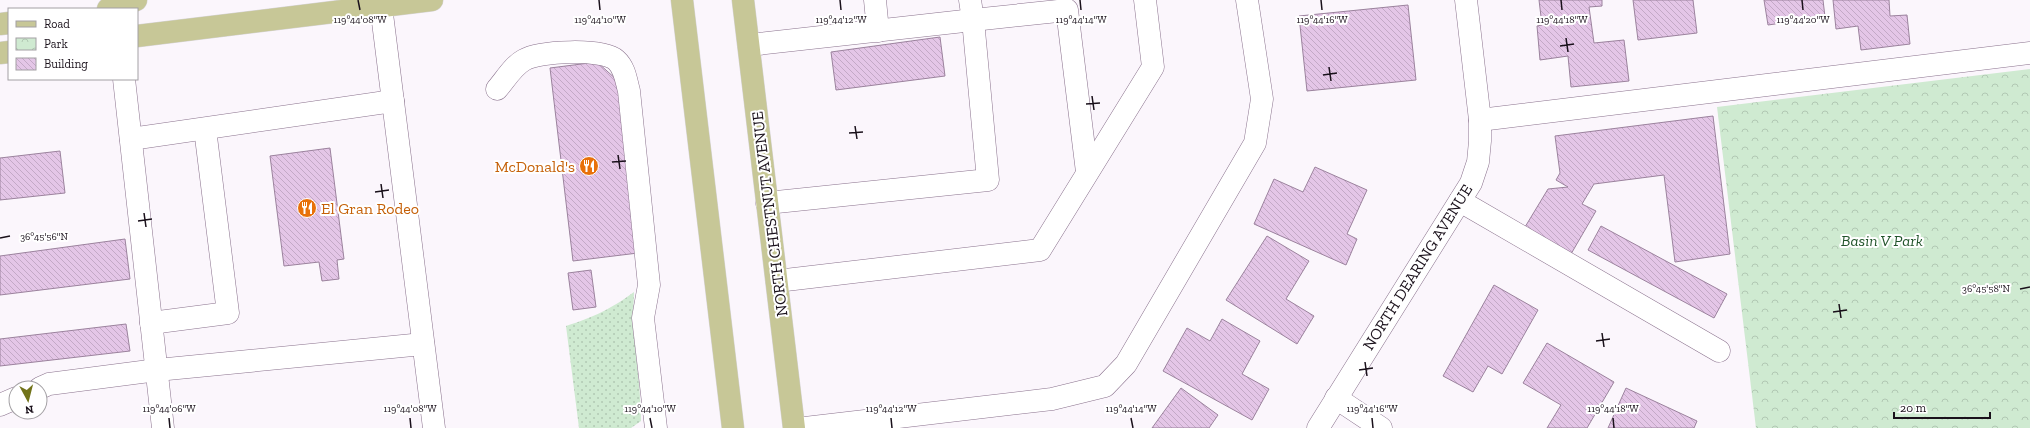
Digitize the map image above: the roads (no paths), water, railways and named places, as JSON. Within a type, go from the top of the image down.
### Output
[{"type":"main road","points":[[111,8],[136,0]]},
{"type":"main road","points":[[138,36],[432,0]]},
{"type":"main road","points":[[682,0],[733,428]]},
{"type":"main road","name":"NORTH CHESTNUT AVENUE","points":[[743,0],[794,428]]},
{"type":"street","points":[[875,0],[878,31]]},
{"type":"street","points":[[777,281],[1040,250],[1153,67],[1145,0]]},
{"type":"street","points":[[805,428],[1052,399],[1105,386],[1126,364],[1255,143],[1262,99],[1247,0]]},
{"type":"street","name":"NORTH DEARING AVENUE","points":[[1318,428],[1471,183],[1478,162],[1480,120],[1466,0]]},
{"type":"street","points":[[381,6],[434,428]]},
{"type":"street","points":[[749,45],[878,31],[972,10],[1066,10],[1087,172]]},
{"type":"street","points":[[767,203],[988,180],[972,10]]},
{"type":"street","points":[[497,89],[524,60],[560,53],[601,53],[616,60],[625,74],[629,91],[649,285],[643,318],[656,428]]},
{"type":"street","points":[[1480,120],[2030,53]]},
{"type":"street","points":[[124,80],[163,428]]},
{"type":"street","points":[[131,140],[393,101]]},
{"type":"street","points":[[151,323],[228,313],[205,129]]},
{"type":"street","points":[[1460,201],[1719,351]]},
{"type":"street","points":[[48,384],[157,370],[423,344]]},
{"type":"street","points":[[1336,398],[1381,428]]},
{"type":"place","name":"McDonald's","points":[[589,166]]},
{"type":"place","name":"El Gran Rodeo","points":[[307,208]]},
{"type":"park label","name":"Basin V Park","points":[[1882,240]]}]
